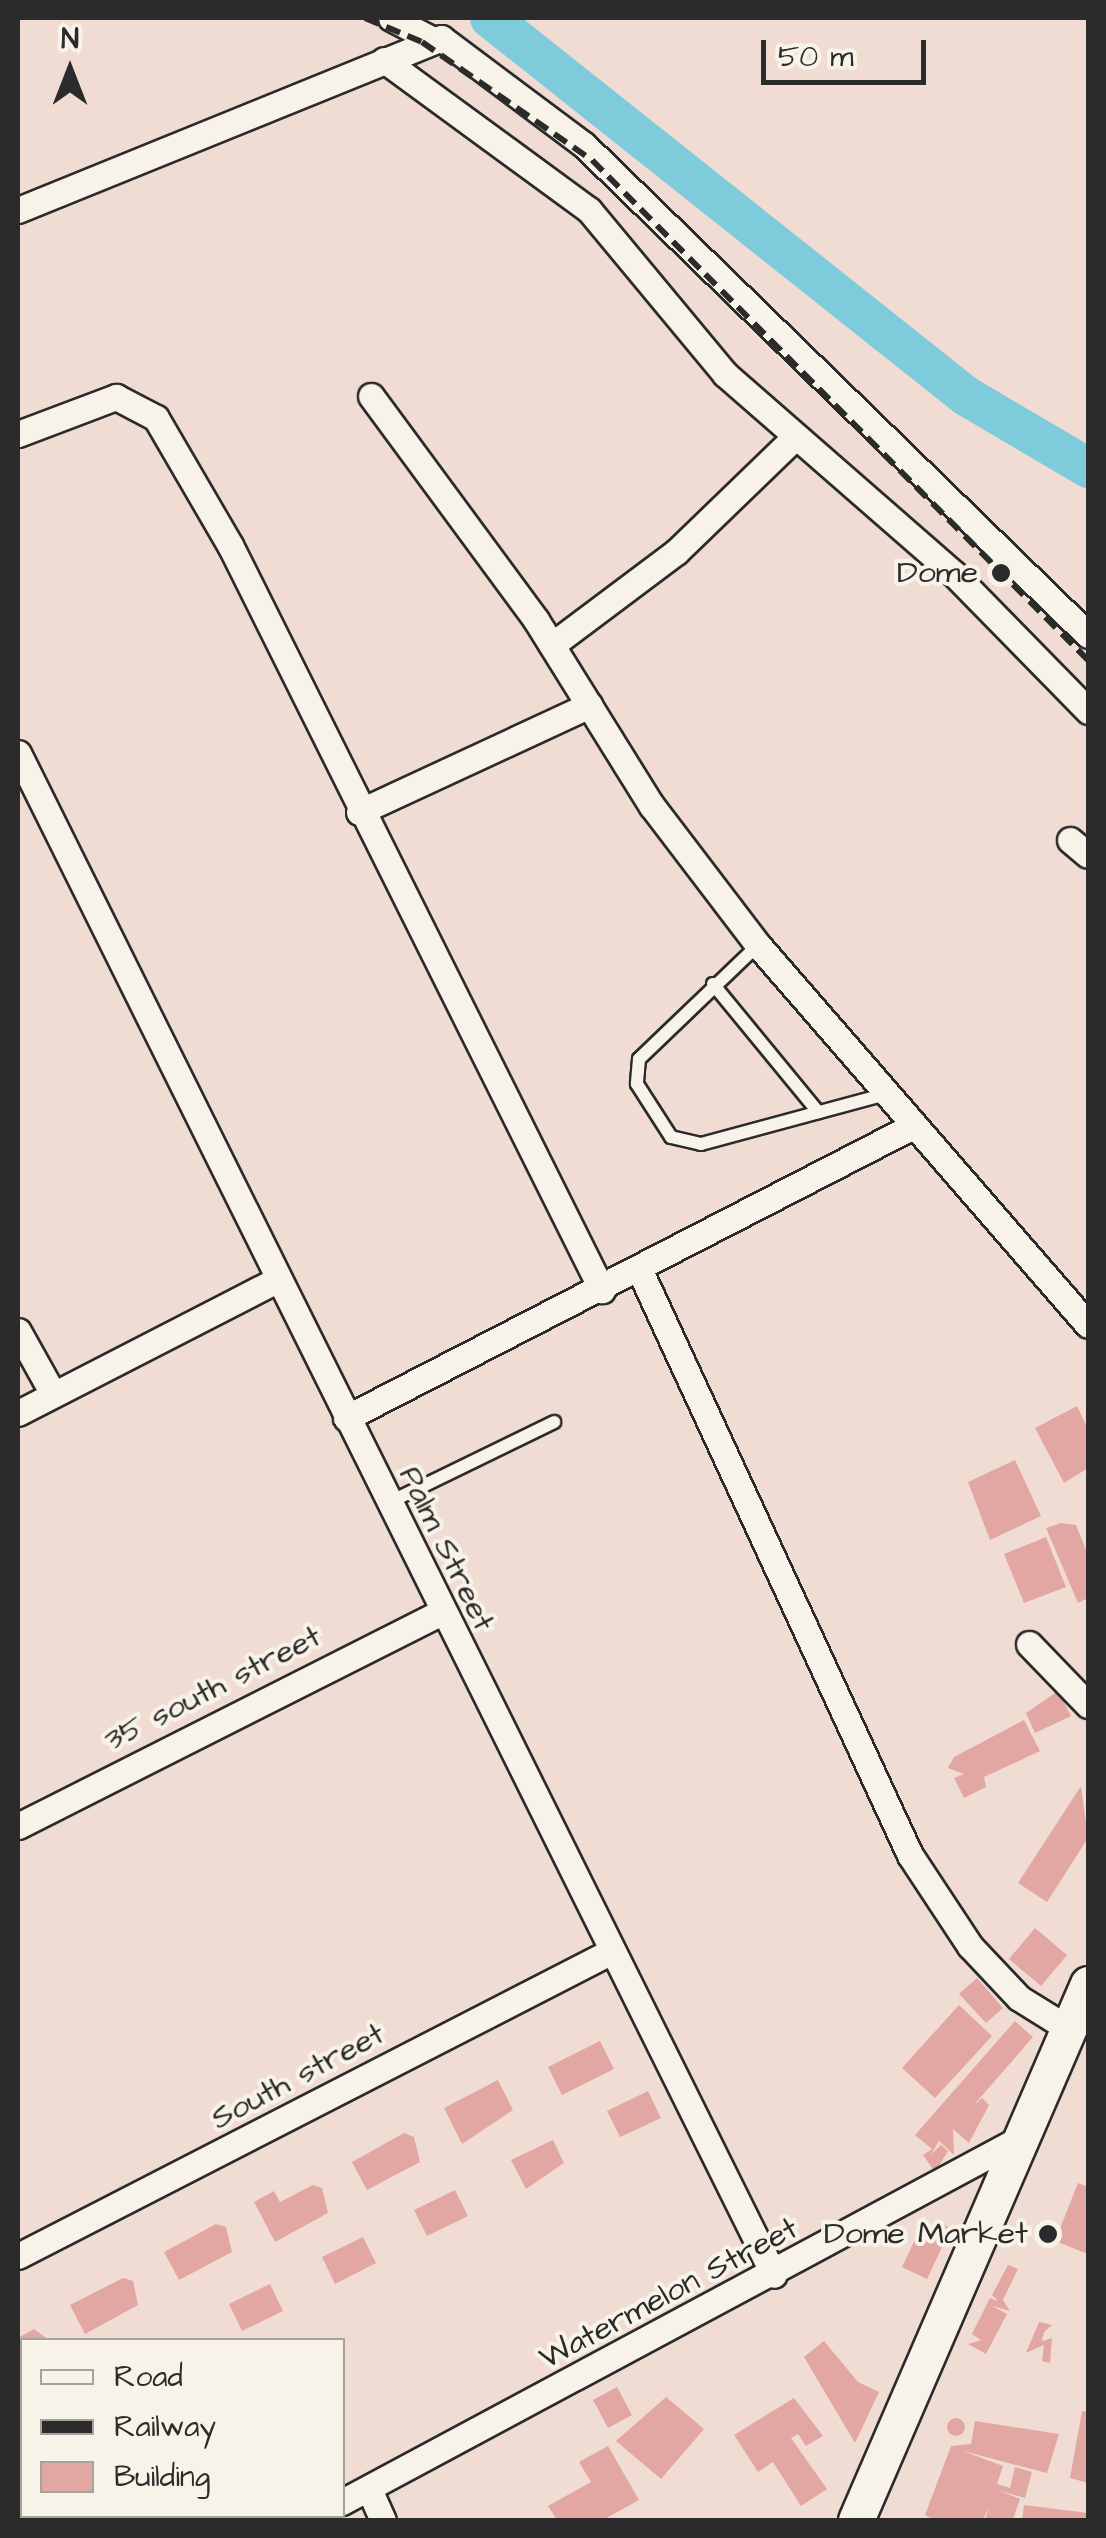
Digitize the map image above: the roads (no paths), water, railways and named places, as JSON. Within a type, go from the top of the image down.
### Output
[{"type":"main road","points":[[856,2520],[1088,1984]]},
{"type":"street","points":[[391,18],[432,39],[456,44],[584,145],[1088,636]]},
{"type":"street","points":[[18,210],[432,39]]},
{"type":"street","points":[[384,60],[589,210],[672,319],[793,439],[954,574],[1088,711]]},
{"type":"street","points":[[371,396],[552,645],[652,806],[758,945],[882,1095],[1088,1325]]},
{"type":"street","points":[[18,434],[104,398],[139,403],[156,418],[230,545],[359,812],[602,1290]]},
{"type":"street","points":[[552,645],[676,552],[793,439]]},
{"type":"street","points":[[359,812],[589,705]]},
{"type":"street","name":"Palm Street","points":[[18,752],[608,1954],[774,2276]]},
{"type":"street","points":[[346,1418],[640,1271],[911,1127]]},
{"type":"street","points":[[640,1271],[910,1855],[970,1946],[1020,1998],[1069,2029]]},
{"type":"street","points":[[18,1413],[277,1280]]},
{"type":"street","points":[[18,1331],[53,1394]]},
{"type":"street","name":"35 south street","points":[[18,1826],[440,1613]]},
{"type":"street","points":[[1028,1644],[1088,1705]]},
{"type":"street","name":"South street","points":[[18,2256],[608,1954]]},
{"type":"street","name":"Watermelon Street","points":[[345,2501],[774,2276],[1023,2138]]},
{"type":"street","points":[[369,2489],[384,2520]]},
{"type":"lane","points":[[758,945],[638,1059],[638,1084],[671,1137],[701,1144],[882,1095]]},
{"type":"lane","points":[[713,984],[818,1112]]},
{"type":"lane","points":[[388,1503],[554,1422]]},
{"type":"waterway","points":[[490,18],[966,396],[1088,468]]},
{"type":"railway","points":[[365,18],[422,42],[592,160],[1088,660]]},
{"type":"place","name":"Dome","points":[[1001,573]]},
{"type":"place","name":"Dome Market","points":[[1048,2234]]}]
